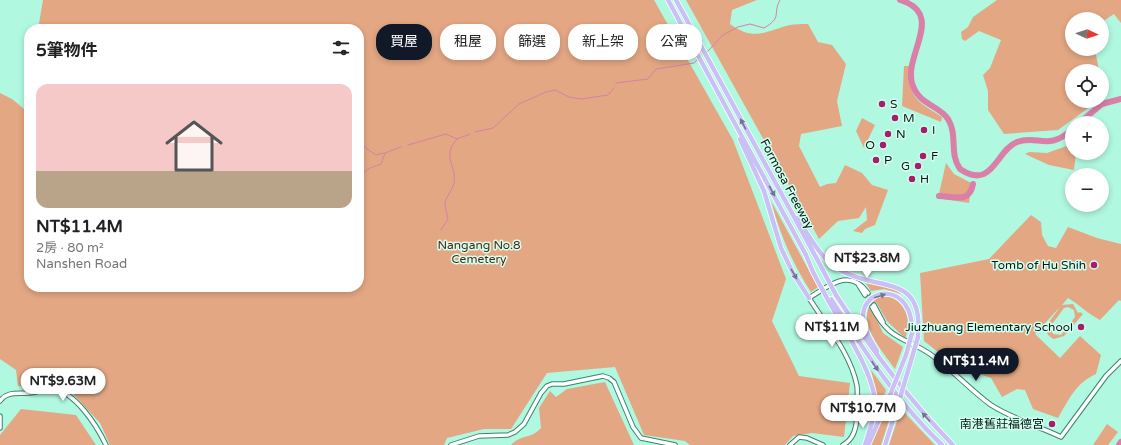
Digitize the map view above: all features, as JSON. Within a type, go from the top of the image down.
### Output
[{"type":"highway","name":"Formosa Freeway","points":[[668,0],[806,255],[813,272],[829,299]]},
{"type":"highway","name":"Formosa Freeway","points":[[676,0],[836,295],[869,345],[911,400],[953,445]]},
{"type":"highway","points":[[726,108],[764,191],[781,248],[793,272],[809,298]]},
{"type":"highway","points":[[781,195],[824,256],[842,271],[855,277],[895,286],[911,299],[916,306],[919,320],[918,337],[885,445]]},
{"type":"highway","points":[[868,445],[906,355],[912,333],[910,312],[900,298],[888,294],[877,295],[871,299],[863,312],[863,324],[883,363]]},
{"type":"highway","points":[[829,299],[866,369],[873,392],[874,416],[865,445]]},
{"type":"highway","points":[[829,299],[885,381],[909,410],[942,445]]},
{"type":"main road","points":[[842,445],[851,438],[855,431],[858,399],[857,386],[850,364],[809,298],[839,280],[854,281],[860,284],[867,294]]},
{"type":"main road","points":[[873,306],[887,330],[898,338],[928,353],[992,405],[1004,413],[1061,437],[1106,376],[1121,361]]},
{"type":"main road","points":[[451,445],[479,436],[508,435],[515,432],[524,424],[547,386],[556,383],[564,384],[603,376],[614,382],[633,427],[641,438],[675,445]]},
{"type":"main road","points":[[0,401],[9,394],[35,393],[49,389],[60,390],[70,397],[93,422],[106,445]]},
{"type":"main road","points":[[0,416],[0,428]]},
{"type":"main road","points":[[790,445],[799,437],[807,438],[823,445]]},
{"type":"green space","name":"Nangang No.8 Cemetery","points":[[43,0],[654,0],[668,24],[646,24],[646,60],[688,60],[733,140],[786,279],[772,321],[799,376],[850,383],[844,437],[812,433],[793,436],[785,445],[690,445],[685,441],[644,435],[615,367],[547,373],[511,429],[484,429],[447,438],[444,445],[110,445],[100,423],[63,383],[37,387],[18,386],[16,370],[0,359],[0,93],[12,99],[24,109],[24,292],[364,292],[364,24],[39,24]]},
{"type":"green space","points":[[686,0],[757,0],[732,10],[730,24],[746,33],[760,34],[790,25],[808,24],[818,42],[832,45],[846,64],[837,101],[842,126],[801,134],[799,146],[820,187],[827,184],[836,183],[845,165],[862,173],[872,185],[888,190],[875,225],[865,229],[862,233],[853,231],[867,220],[866,207],[859,218],[838,221],[819,239],[702,29],[702,24],[699,24]]},
{"type":"green space","points":[[997,0],[1121,0],[1121,23],[1114,14],[1109,17],[1109,12],[1065,12],[1065,56],[1096,56],[1098,64],[1065,64],[1065,108],[1088,108],[1077,116],[1065,116],[1065,125],[1058,130],[1004,134],[988,110],[988,91],[983,75],[990,68],[1001,40],[979,31],[965,41],[962,39],[961,32],[968,27],[973,17]]},
{"type":"green space","points":[[904,66],[909,66],[911,86],[916,98],[942,117],[941,122],[902,106]]},
{"type":"green space","points":[[862,118],[875,125],[864,148],[856,131]]},
{"type":"green space","points":[[1065,147],[1065,160],[1075,160],[1074,168],[1065,168],[1049,165],[1025,154],[1029,152],[1047,153]]},
{"type":"green space","points":[[946,163],[954,174],[971,183],[969,203],[938,198]]},
{"type":"green space","points":[[771,201],[818,287],[811,292],[787,248]]},
{"type":"green space","points":[[1031,215],[1041,222],[1042,235],[1048,246],[1056,248],[1068,227],[1097,238],[1121,244],[1121,301],[1119,300],[1100,320],[1068,298],[1062,305],[1073,304],[1078,313],[1080,312],[1083,314],[1064,336],[1054,339],[1049,336],[1047,332],[1048,324],[1059,308],[1035,334],[1060,358],[1080,336],[1101,355],[1096,374],[1078,387],[1058,418],[1033,409],[1025,390],[1017,389],[1002,397],[991,378],[956,366],[924,341],[920,273],[989,259]],"holes":[[[1068,307],[1074,310],[1075,317],[1061,335],[1053,334],[1050,327],[1064,308]]]},
{"type":"green space","points":[[865,282],[890,287],[902,294],[884,289],[871,291]]},
{"type":"green space","points":[[880,296],[888,296],[900,303],[907,315],[908,323],[905,338],[887,321],[876,302],[871,307],[883,333],[903,347],[895,369],[876,342],[867,322],[867,312],[871,303]]},
{"type":"green space","points":[[871,370],[886,390],[877,414],[875,386]]},
{"type":"green space","points":[[605,382],[634,445],[511,445],[519,439],[537,432],[541,428],[539,408],[550,391],[556,397],[567,389]]},
{"type":"green space","points":[[891,398],[895,402],[881,445],[871,445]]},
{"type":"green space","points":[[21,409],[76,415],[96,445],[0,445],[0,435]]},
{"type":"green space","points":[[901,409],[935,445],[889,445]]},
{"type":"green space","points":[[1107,424],[1118,432],[1108,445],[1093,445]]},
{"type":"waterway","points":[[707,52],[723,35],[738,27],[750,24],[764,28],[770,24],[775,18],[780,0]]},
{"type":"waterway","points":[[900,0],[913,6],[920,15],[922,25],[913,60],[911,72],[912,83],[919,96],[924,101],[939,110],[948,119],[953,131],[955,157],[960,169],[971,174],[980,175],[993,167],[1010,146],[1017,142],[1024,140],[1057,140],[1065,135]]},
{"type":"waterway","points":[[616,83],[648,79],[656,69],[694,63],[697,60]]},
{"type":"waterway","points":[[475,132],[493,128],[519,104],[546,92],[555,90],[569,97],[581,99],[608,95],[614,88]]},
{"type":"waterway","points":[[1087,116],[1102,104],[1121,99]]},
{"type":"waterway","points":[[408,145],[446,134],[457,139],[470,134]]},
{"type":"waterway","points":[[441,230],[448,219],[445,203],[454,183],[450,151],[452,145],[457,139]]},
{"type":"waterway","points":[[364,146],[376,155],[384,153]]},
{"type":"waterway","points":[[364,172],[381,164],[385,153],[401,147]]},
{"type":"waterway","points":[[939,196],[961,198],[969,194],[973,184]]},
{"type":"tunnel","points":[[868,293],[874,305]]},
{"type":"tunnel","points":[[865,295],[872,307]]},
{"type":"place","name":"S","points":[[882,104]]},
{"type":"place","name":"M","points":[[895,118]]},
{"type":"place","name":"I","points":[[924,130]]},
{"type":"place","name":"N","points":[[888,134]]},
{"type":"place","name":"O","points":[[883,145]]},
{"type":"place","name":"F","points":[[923,156]]},
{"type":"place","name":"P","points":[[876,160]]},
{"type":"place","name":"G","points":[[918,166]]},
{"type":"place","name":"H","points":[[912,179]]},
{"type":"place","name":"Tomb of Hu Shih","points":[[1094,265]]},
{"type":"place","name":"Jiuzhuang Elementary School","points":[[1081,327]]},
{"type":"place","name":"南港舊莊福德宮","points":[[1052,424]]}]
